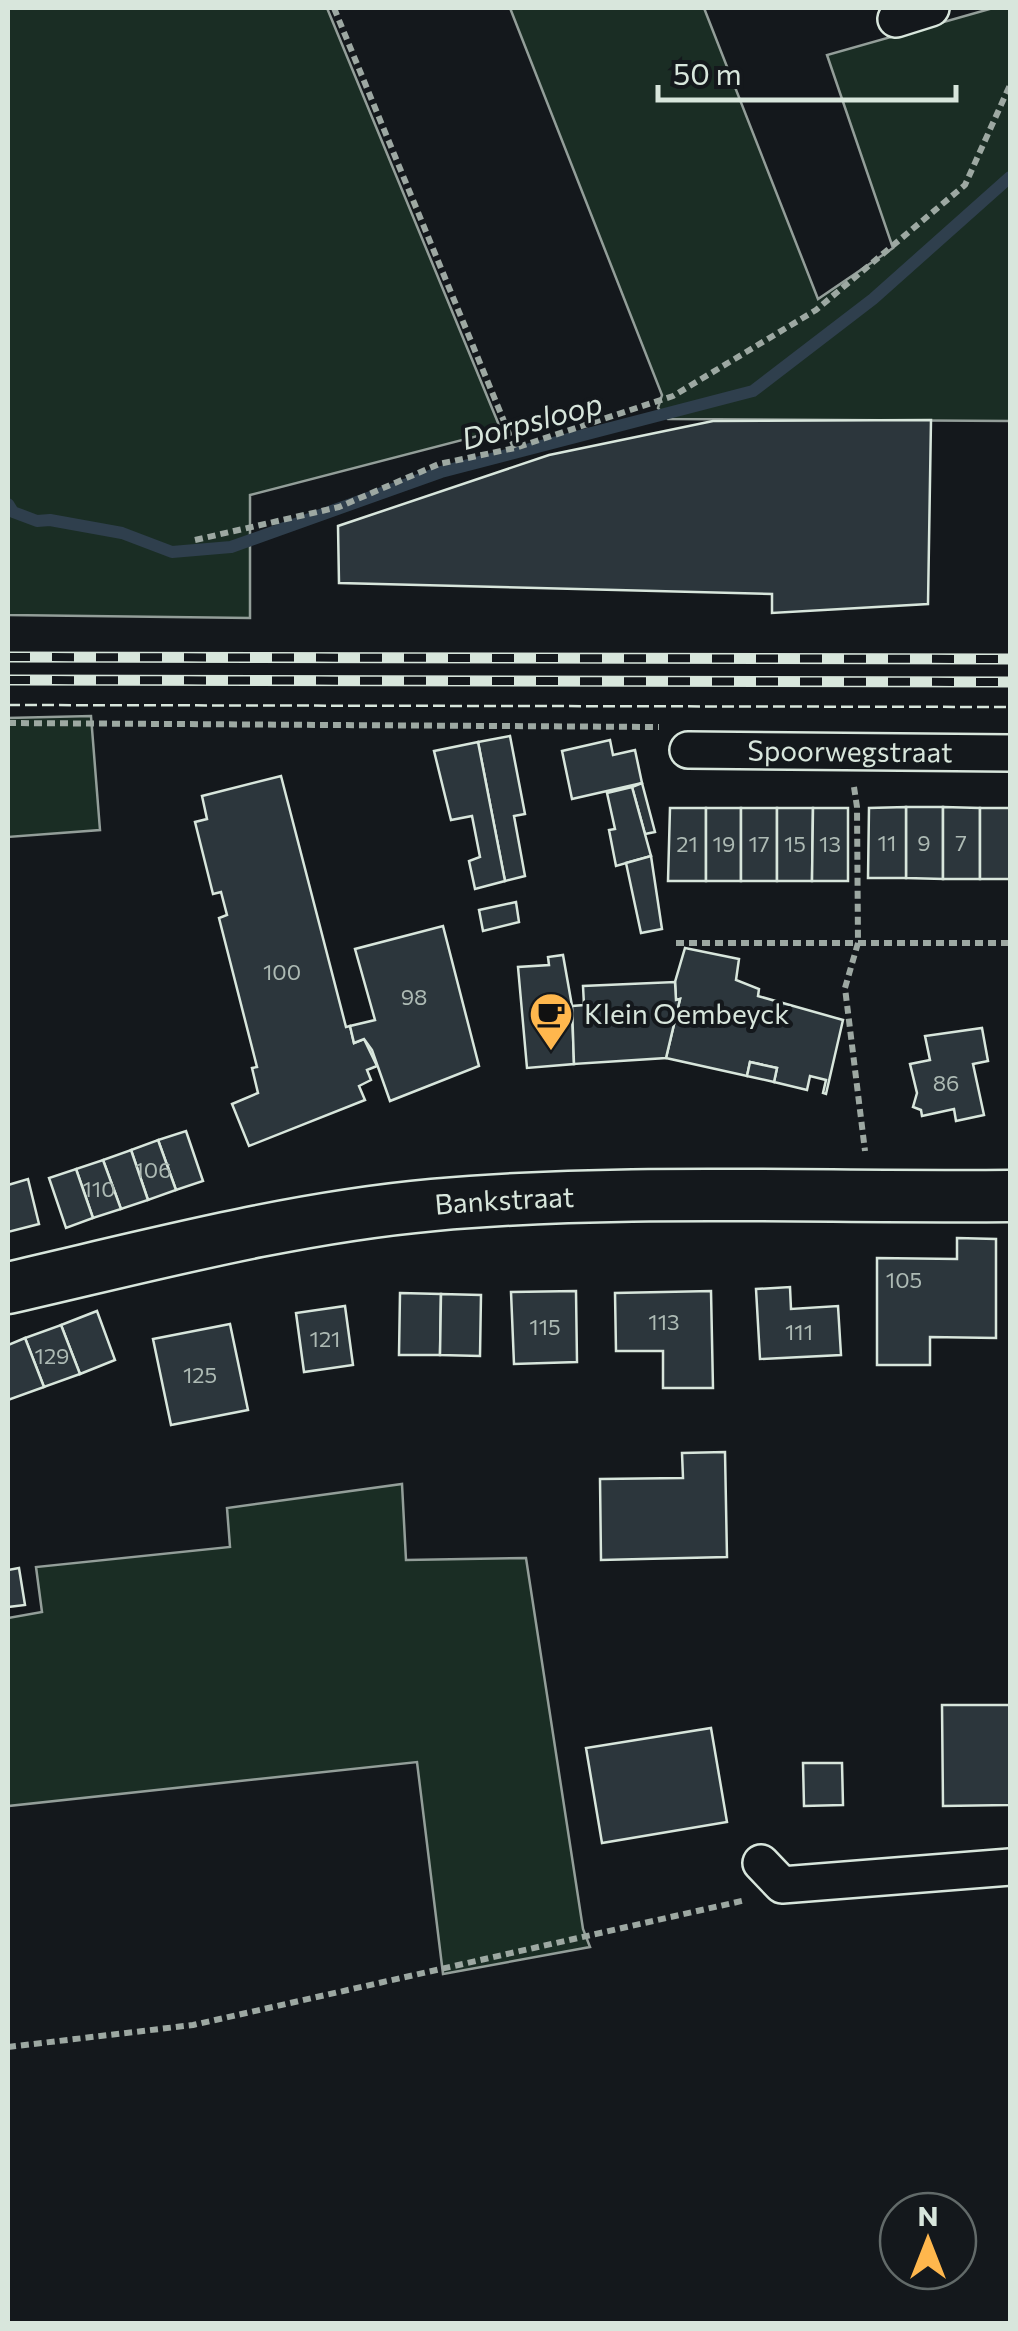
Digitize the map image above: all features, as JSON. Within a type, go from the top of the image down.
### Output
[{"type":"street","points":[[896,18],[931,8]]},
{"type":"street","name":"Spoorwegstraat","points":[[678,738],[849,751],[1010,753]]},
{"type":"street","name":"Bankstraat","points":[[8,1288],[292,1225],[432,1205],[548,1198],[1010,1196]]},
{"type":"street","points":[[762,1863],[782,1884],[1010,1866]]},
{"type":"path","points":[[334,8],[515,448]]},
{"type":"path","points":[[195,540],[339,508],[439,464],[515,448],[673,396],[816,310],[965,184],[1010,85]]},
{"type":"path","points":[[8,723],[678,738]]},
{"type":"path","points":[[849,751],[858,807],[858,943],[845,988],[870,1196]]},
{"type":"path","points":[[676,943],[1010,943]]},
{"type":"path","points":[[8,2047],[193,2026],[821,1882]]},
{"type":"green space","points":[[8,8],[327,8],[501,430],[250,495],[250,618],[8,615]]},
{"type":"green space","points":[[510,8],[704,8],[818,299],[893,248],[827,55],[993,8],[1010,8],[1010,421],[668,419],[658,408],[662,395]]},
{"type":"green space","points":[[91,716],[100,830],[8,837],[8,718]]},
{"type":"green space","points":[[402,1484],[406,1560],[526,1558],[583,1929],[590,1947],[443,1974],[417,1762],[8,1806],[8,1618],[42,1612],[36,1567],[230,1547],[227,1508]]},
{"type":"building","points":[[931,420],[928,604],[772,613],[772,594],[339,583],[338,526],[549,455],[713,421]]},
{"type":"building","points":[[510,736],[525,814],[514,816],[525,876],[505,881],[478,742]]},
{"type":"building","points":[[610,740],[613,755],[635,750],[642,783],[572,799],[562,751]]},
{"type":"building","points":[[478,742],[505,881],[475,889],[469,861],[480,857],[472,816],[451,820],[434,751]]},
{"type":"building","points":[[281,776],[346,1027],[350,1026],[354,1043],[364,1039],[377,1066],[367,1070],[371,1080],[359,1086],[365,1100],[249,1146],[232,1104],[258,1093],[252,1068],[257,1067],[219,918],[227,915],[221,892],[213,894],[195,822],[207,819],[202,796]]},
{"type":"building","points":[[642,783],[655,832],[645,834],[632,787]]},
{"type":"building","points":[[632,787],[651,856],[616,866],[609,830],[615,829],[607,793]]},
{"type":"building","points":[[906,807],[943,807],[943,879],[906,878]]},
{"type":"building","points":[[906,807],[906,878],[868,878],[869,808]]},
{"type":"building","points":[[943,807],[980,808],[980,879],[943,879]]},
{"type":"building","points":[[670,808],[706,808],[706,881],[668,881]]},
{"type":"building","points":[[706,808],[741,808],[741,881],[706,881]]},
{"type":"building","points":[[741,808],[777,808],[777,881],[741,881]]},
{"type":"building","points":[[777,808],[813,808],[812,881],[777,881]]},
{"type":"building","points":[[813,808],[848,808],[848,881],[812,881]]},
{"type":"building","points":[[980,808],[1010,808],[1010,879],[980,879]]},
{"type":"building","points":[[651,856],[662,929],[641,933],[626,863]]},
{"type":"building","points":[[516,902],[519,922],[483,931],[479,910]]},
{"type":"building","points":[[443,926],[479,1066],[390,1101],[372,1050],[364,1039],[354,1043],[350,1026],[375,1020],[355,949]]},
{"type":"building","points":[[685,948],[739,959],[736,980],[759,989],[758,996],[843,1020],[826,1094],[826,1080],[810,1076],[807,1090],[774,1082],[777,1068],[750,1062],[747,1076],[666,1058],[680,999],[676,1000],[675,982]]},
{"type":"building","points":[[563,955],[572,1006],[574,1064],[527,1068],[518,967],[549,965],[548,957]]},
{"type":"building","points":[[675,982],[676,1000],[680,999],[666,1058],[574,1064],[572,1006],[584,1005],[583,986]]},
{"type":"building","points":[[982,1028],[988,1061],[973,1064],[984,1115],[956,1121],[954,1109],[922,1116],[921,1110],[913,1107],[917,1093],[910,1064],[930,1060],[925,1036]]},
{"type":"building","points":[[750,1062],[777,1068],[774,1082],[747,1076]]},
{"type":"building","points":[[186,1131],[203,1181],[176,1190],[158,1140]]},
{"type":"building","points":[[158,1140],[176,1190],[148,1200],[131,1150]]},
{"type":"building","points":[[131,1150],[148,1200],[121,1209],[103,1160]]},
{"type":"building","points":[[103,1160],[121,1209],[93,1218],[76,1169]]},
{"type":"building","points":[[76,1169],[93,1218],[66,1228],[49,1178]]},
{"type":"building","points":[[28,1179],[39,1224],[8,1232],[8,1185]]},
{"type":"building","points":[[957,1238],[996,1239],[996,1338],[930,1337],[930,1365],[877,1365],[877,1258],[957,1259]]},
{"type":"building","points":[[790,1287],[791,1309],[838,1306],[841,1355],[760,1359],[756,1289]]},
{"type":"building","points":[[576,1291],[577,1362],[514,1364],[511,1292]]},
{"type":"building","points":[[711,1291],[713,1388],[663,1388],[663,1351],[616,1351],[615,1293]]},
{"type":"building","points":[[400,1293],[441,1294],[440,1355],[399,1355]]},
{"type":"building","points":[[441,1294],[481,1295],[480,1356],[440,1355]]},
{"type":"building","points":[[345,1306],[353,1365],[304,1372],[296,1313]]},
{"type":"building","points":[[97,1311],[115,1360],[80,1374],[61,1325]]},
{"type":"building","points":[[230,1324],[248,1410],[171,1425],[153,1339]]},
{"type":"building","points":[[61,1325],[80,1374],[44,1387],[25,1338]]},
{"type":"building","points":[[25,1338],[44,1387],[8,1400],[8,1345]]},
{"type":"building","points":[[725,1452],[727,1557],[601,1560],[600,1479],[683,1478],[682,1453]]},
{"type":"building","points":[[19,1568],[25,1605],[8,1607],[8,1570]]},
{"type":"building","points":[[942,1705],[1010,1705],[1010,1805],[943,1806]]},
{"type":"building","points":[[711,1728],[727,1822],[602,1843],[586,1748]]},
{"type":"building","points":[[803,1763],[842,1763],[843,1805],[804,1806]]},
{"type":"waterway","name":"Dorpsloop","points":[[8,504],[13,512],[37,521],[122,533],[172,552],[231,547],[441,472],[753,391],[873,299],[1010,177]]},
{"type":"railway","points":[[8,657],[1010,659]]},
{"type":"railway","points":[[8,680],[1010,682]]},
{"type":"fence","points":[[8,705],[1010,707]]},
{"type":"place","name":"Klein Oembeyck","points":[[551,1052]]}]
